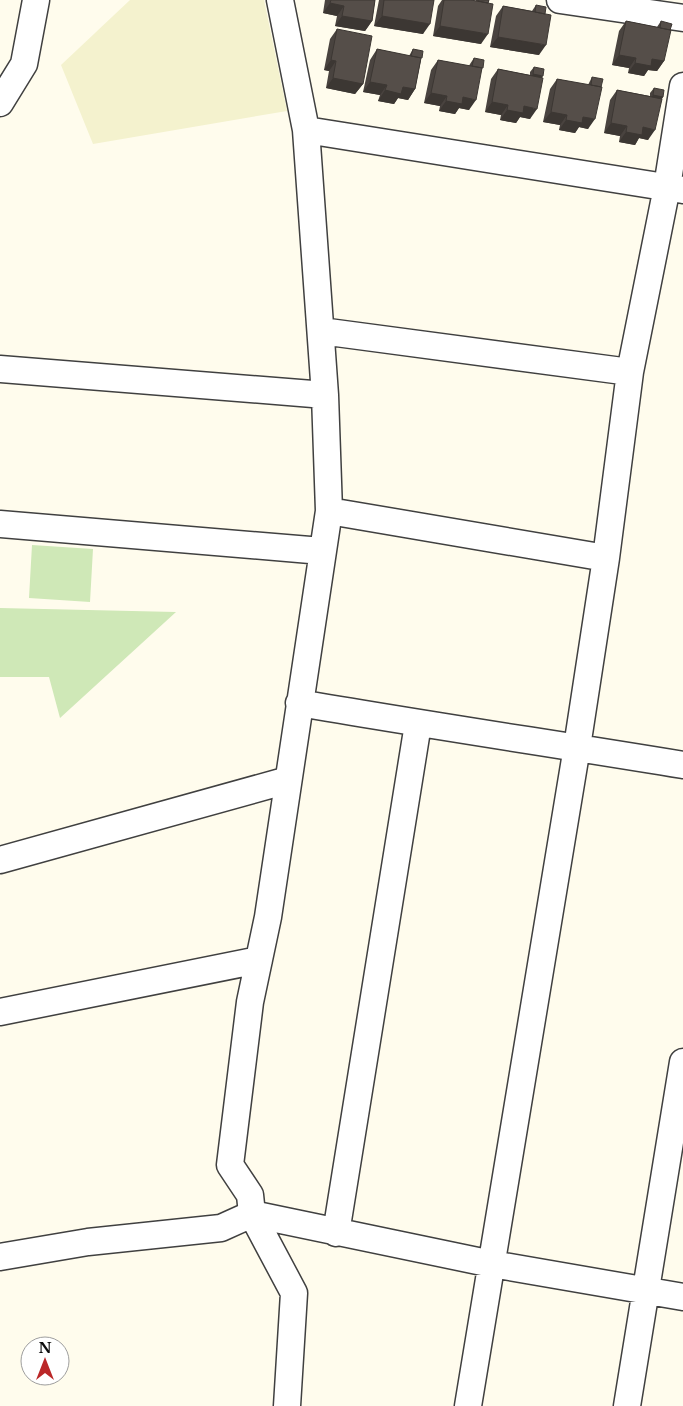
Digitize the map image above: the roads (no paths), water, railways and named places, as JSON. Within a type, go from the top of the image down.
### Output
[{"type":"street","points":[[0,103],[24,64],[36,0]]},
{"type":"street","points":[[280,0],[306,130],[325,395],[329,512],[268,917],[250,1002],[230,1166],[250,1195],[252,1214],[294,1293],[287,1406]]},
{"type":"street","points":[[560,0],[683,18]]},
{"type":"street","points":[[468,1406],[577,747],[606,558],[630,372],[675,189],[683,86]]},
{"type":"street","points":[[306,130],[675,189]]},
{"type":"street","points":[[321,331],[630,372]]},
{"type":"street","points":[[0,369],[325,395]]},
{"type":"street","points":[[329,512],[606,558]]},
{"type":"street","points":[[0,524],[322,551]]},
{"type":"street","points":[[299,703],[418,724],[577,747],[683,765]]},
{"type":"street","points":[[336,1233],[418,724]]},
{"type":"street","points":[[0,860],[288,780]]},
{"type":"street","points":[[0,1012],[259,960]]},
{"type":"street","points":[[627,1406],[683,1062]]},
{"type":"street","points":[[0,1257],[88,1242],[221,1228],[252,1214],[492,1264],[683,1296]]}]
